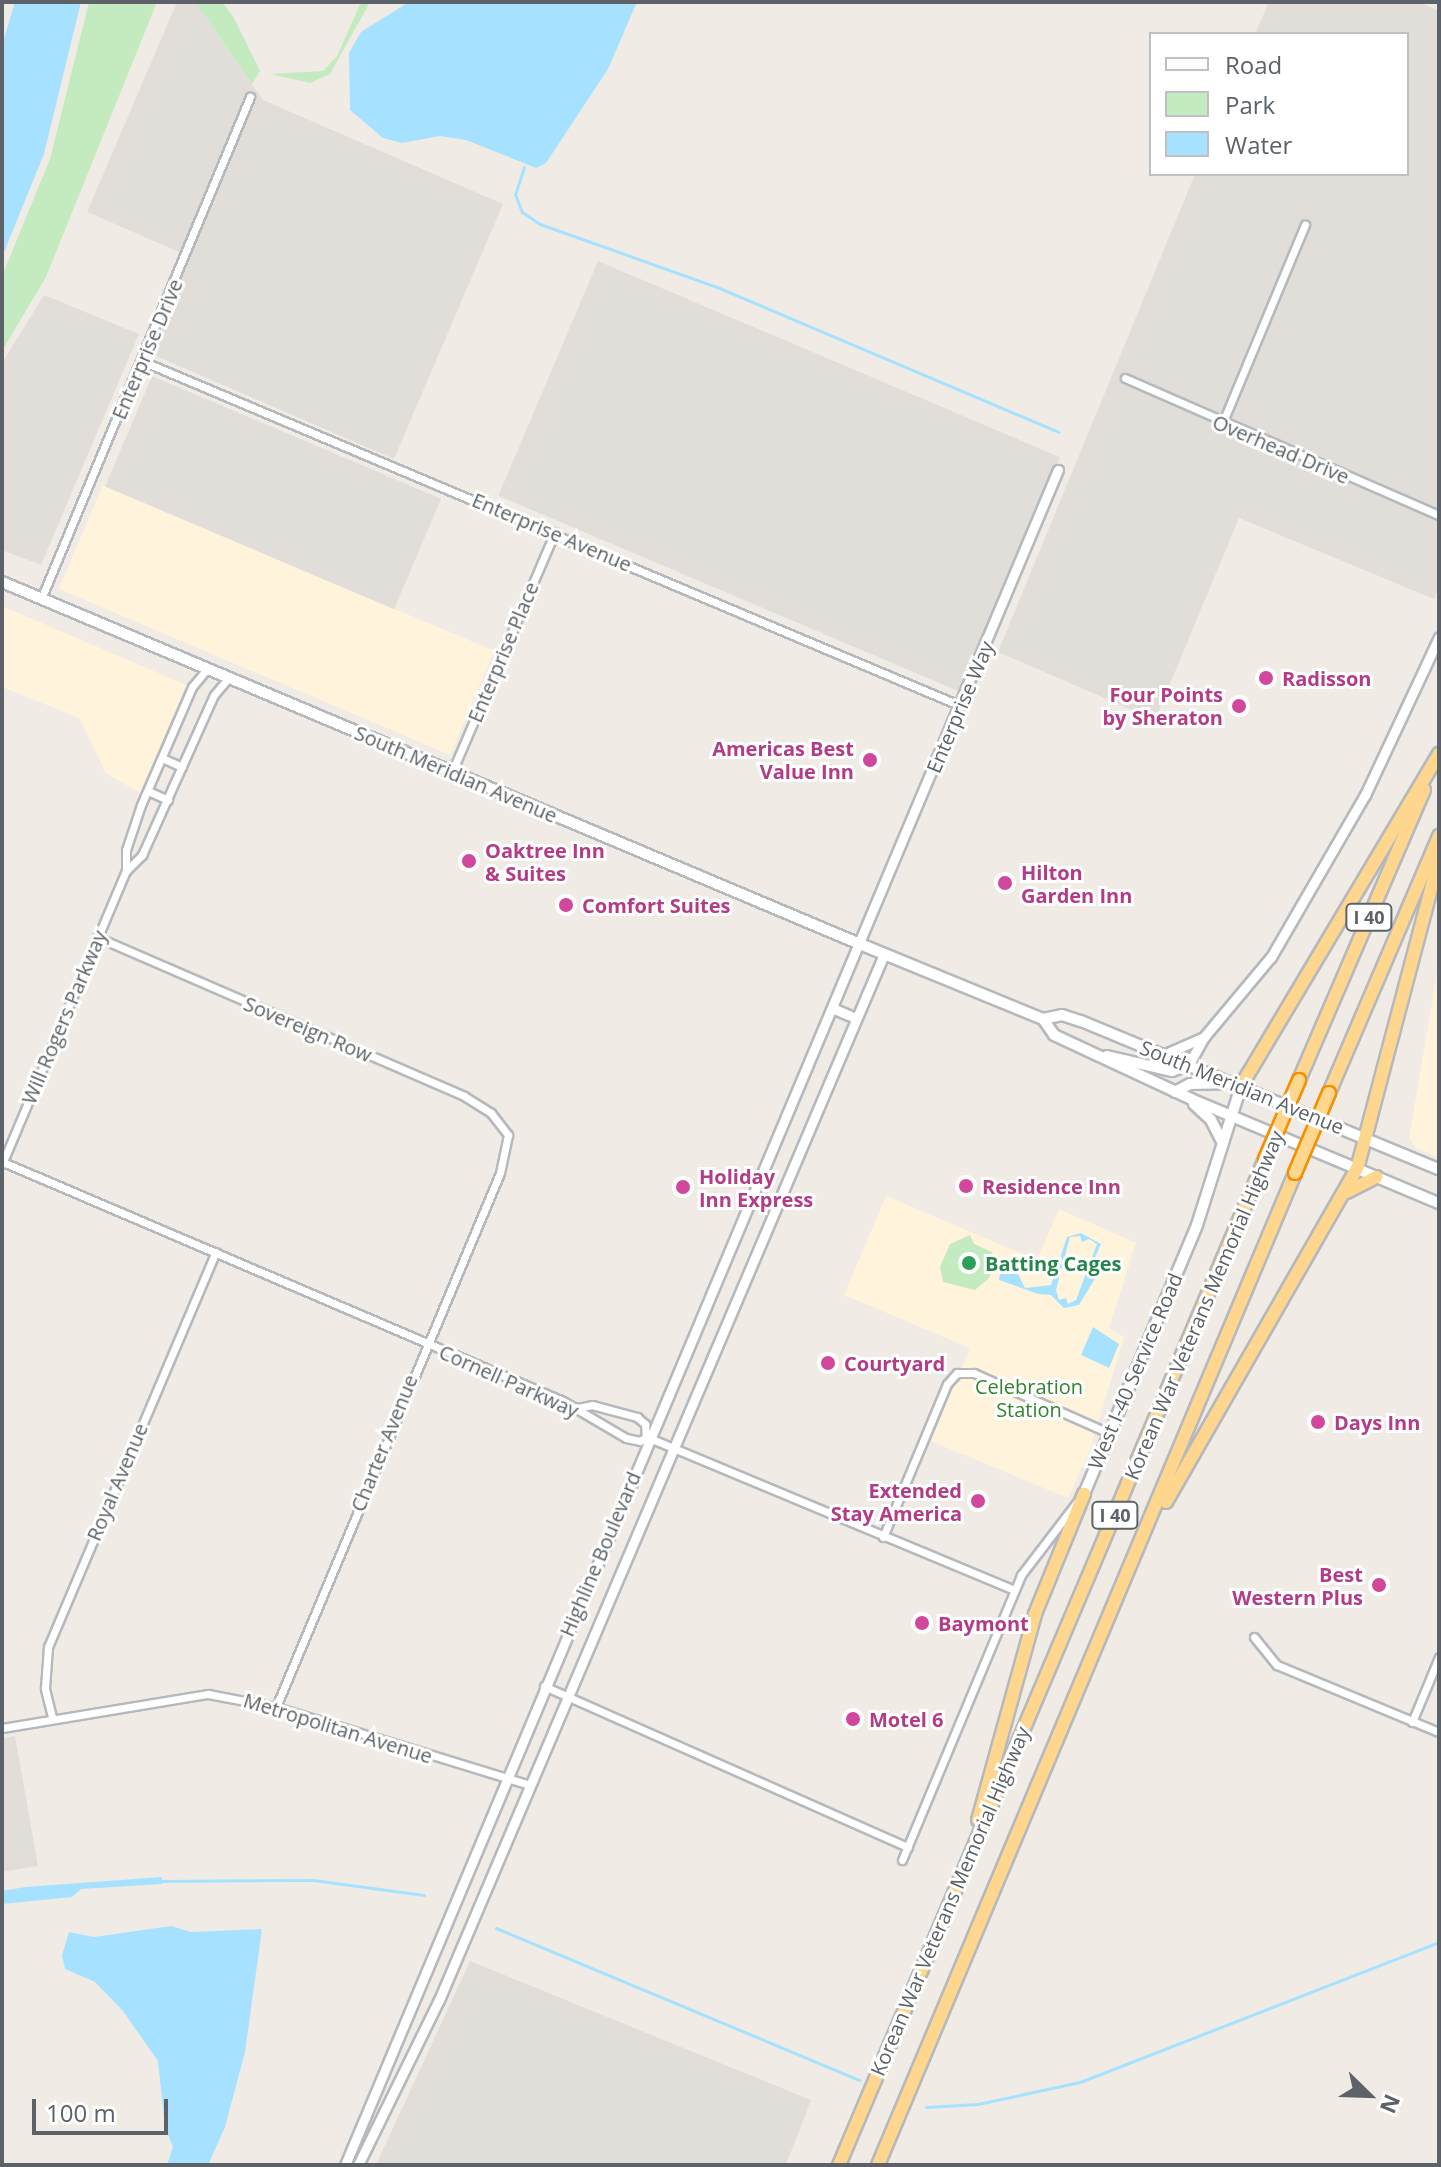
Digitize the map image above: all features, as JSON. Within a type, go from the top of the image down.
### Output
[{"type":"highway","name":"Korean War Veterans Memorial Highway","points":[[839,2165],[1439,754]]},
{"type":"highway","points":[[1238,1084],[1439,754]]},
{"type":"highway","name":"Korean War Veterans Memorial Highway","points":[[878,2165],[1439,836]]},
{"type":"highway","points":[[1139,1550],[1357,1169],[1439,858]]},
{"type":"highway","points":[[1342,1197],[1358,1183],[1376,1177]]},
{"type":"highway","points":[[964,1870],[1035,1614],[1084,1494]]},
{"type":"main road","name":"South Meridian Avenue","points":[[2,582],[1043,1019],[1054,1035],[1175,1092],[1439,1203]]},
{"type":"main road","name":"South Meridian Avenue","points":[[1043,1019],[1062,1015],[1165,1054],[1439,1169]]},
{"type":"main road","points":[[1098,1055],[1172,1071],[1189,1064]]},
{"type":"main road","points":[[1175,1092],[1190,1084],[1238,1084]]},
{"type":"main road","name":"West I-40 Service Road","points":[[1084,1494],[1197,1225],[1238,1084]]},
{"type":"main road","points":[[1191,1099],[1209,1117],[1222,1142]]},
{"type":"street","name":"Enterprise Drive","points":[[41,599],[250,97]]},
{"type":"street","points":[[1222,424],[1305,225]]},
{"type":"street","name":"Enterprise Avenue","points":[[142,361],[555,532],[961,706]]},
{"type":"street","name":"Overhead Drive","points":[[1125,378],[1222,424],[1439,515]]},
{"type":"street","name":"Enterprise Way","points":[[860,944],[1058,470]]},
{"type":"street","name":"Enterprise Place","points":[[452,772],[555,532]]},
{"type":"street","points":[[1189,1064],[1204,1037],[1263,969],[1305,899],[1385,756],[1439,637]]},
{"type":"street","name":"Will Rogers Parkway","points":[[126,871],[126,850],[148,791],[192,687],[208,668]]},
{"type":"street","name":"Will Rogers Parkway","points":[[2,1163],[126,871],[142,855],[214,695],[229,677]]},
{"type":"street","points":[[162,758],[182,767]]},
{"type":"street","points":[[148,791],[168,800]]},
{"type":"street","name":"Sovereign Row","points":[[97,937],[464,1096],[491,1113],[508,1135]]},
{"type":"street","name":"Highline Boulevard","points":[[345,2165],[648,1438],[860,944]]},
{"type":"street","name":"Highline Boulevard","points":[[358,2165],[439,2000],[884,954]]},
{"type":"street","points":[[832,1008],[856,1018]]},
{"type":"street","points":[[1165,1054],[1204,1037]]},
{"type":"street","name":"Charter Avenue","points":[[276,1707],[425,1343],[500,1173],[508,1135]]},
{"type":"street","name":"Cornell Parkway","points":[[2,1163],[577,1408],[626,1438],[640,1441],[648,1438],[1014,1590]]},
{"type":"street","name":"Royal Avenue","points":[[52,1717],[45,1688],[48,1647],[216,1252]]},
{"type":"street","points":[[883,1537],[948,1382],[959,1372],[974,1373],[1109,1433]]},
{"type":"street","points":[[577,1408],[592,1405],[637,1417],[645,1424],[648,1438]]},
{"type":"street","name":"West I-40 Service Road","points":[[902,1860],[1014,1590],[1034,1552],[1084,1494]]},
{"type":"street","points":[[1254,1637],[1277,1665],[1439,1732]]},
{"type":"street","points":[[1412,1722],[1439,1657]]},
{"type":"street","points":[[544,1686],[908,1847]]},
{"type":"street","name":"Metropolitan Avenue","points":[[2,1728],[52,1717],[208,1694],[276,1707],[529,1785]]},
{"type":"shaded area","points":[[177,2],[195,2],[263,100],[503,204],[394,459],[149,353],[191,257],[87,212]]},
{"type":"shaded area","points":[[1269,2],[1419,2],[1439,11],[1439,587],[1434,599],[1239,518],[1155,720],[998,652],[1194,176],[1409,176],[1409,32],[1256,32]]},
{"type":"shaded area","points":[[598,261],[1060,457],[960,692],[498,496]]},
{"type":"shaded area","points":[[44,295],[139,334],[41,565],[2,550],[2,363]]},
{"type":"shaded area","points":[[152,376],[441,499],[394,609],[105,486]]},
{"type":"shaded area","points":[[103,485],[494,651],[450,755],[59,589]]},
{"type":"shaded area","points":[[2,606],[186,685],[140,793],[106,773],[79,718],[2,687]]},
{"type":"shaded area","points":[[1439,962],[1439,1158],[1416,1148],[1409,1138]]},
{"type":"shaded area","name":"Celebration Station","points":[[886,1196],[1037,1260],[1059,1209],[1136,1243],[1109,1328],[1124,1337],[1090,1449],[1068,1498],[931,1441],[970,1348],[844,1295]]},
{"type":"shaded area","points":[[15,1736],[38,1866],[2,1872],[2,1739]]},
{"type":"shaded area","points":[[470,1961],[811,2100],[786,2165],[376,2165]]},
{"type":"green space","points":[[89,2],[157,2],[46,277],[2,351],[2,276],[50,159]]},
{"type":"green space","points":[[195,2],[222,2],[233,16],[260,71],[252,84]]},
{"type":"green space","points":[[361,2],[370,2],[330,74],[310,83],[270,74],[323,71],[337,56]]},
{"type":"green space","name":"Batting Cages","points":[[970,1235],[974,1244],[992,1252],[995,1261],[989,1278],[975,1290],[943,1282],[940,1267],[950,1244]]},
{"type":"water","points":[[15,2],[81,2],[44,154],[2,257],[2,45]]},
{"type":"water","points":[[409,2],[637,2],[608,69],[546,163],[536,168],[466,140],[440,136],[402,143],[383,138],[350,110],[349,53],[361,32]]},
{"type":"water","points":[[1081,1233],[1101,1244],[1094,1260],[1099,1272],[1079,1305],[1064,1308],[1051,1295],[1038,1294],[999,1280],[1000,1274],[1017,1272],[1025,1288],[1051,1285],[1067,1237]],"holes":[[[1080,1236],[1082,1242],[1089,1239],[1097,1244],[1076,1300],[1068,1304],[1066,1298],[1059,1300],[1056,1290],[1070,1237]]]},
{"type":"water","points":[[1093,1327],[1119,1344],[1109,1368],[1081,1355]]},
{"type":"water","points":[[162,1877],[162,1884],[81,1889],[72,1897],[2,1904],[2,1891],[25,1887]]},
{"type":"water","points":[[171,1926],[191,1932],[262,1929],[245,2052],[225,2127],[208,2165],[167,2165],[173,2147],[165,2127],[158,2061],[123,2011],[95,1982],[65,1969],[62,1955],[69,1932],[94,1937]]},
{"type":"waterway","points":[[524,167],[515,194],[522,212],[540,224],[717,287],[1058,432]]},
{"type":"waterway","points":[[161,1881],[313,1880],[424,1895]]},
{"type":"waterway","points":[[496,1928],[859,2080]]},
{"type":"waterway","points":[[926,2107],[978,2104],[1080,2082],[1439,1942]]},
{"type":"place","name":"Radisson","points":[[1266,678]]},
{"type":"place","name":"Four Points by Sheraton","points":[[1239,706]]},
{"type":"place","name":"Americas Best Value Inn","points":[[870,760]]},
{"type":"place","name":"Oaktree Inn & Suites","points":[[469,861]]},
{"type":"place","name":"Hilton Garden Inn","points":[[1005,883]]},
{"type":"place","name":"Comfort Suites","points":[[566,905]]},
{"type":"place","name":"Residence Inn","points":[[966,1186]]},
{"type":"place","name":"Holiday Inn Express","points":[[683,1187]]},
{"type":"place","name":"Batting Cages","points":[[969,1263]]},
{"type":"place","name":"Courtyard","points":[[828,1363]]},
{"type":"place","name":"Days Inn","points":[[1318,1422]]},
{"type":"place","name":"Extended Stay America","points":[[978,1501]]},
{"type":"place","name":"Best Western Plus","points":[[1379,1585]]},
{"type":"place","name":"Baymont","points":[[922,1623]]},
{"type":"place","name":"Motel 6","points":[[853,1719]]}]
